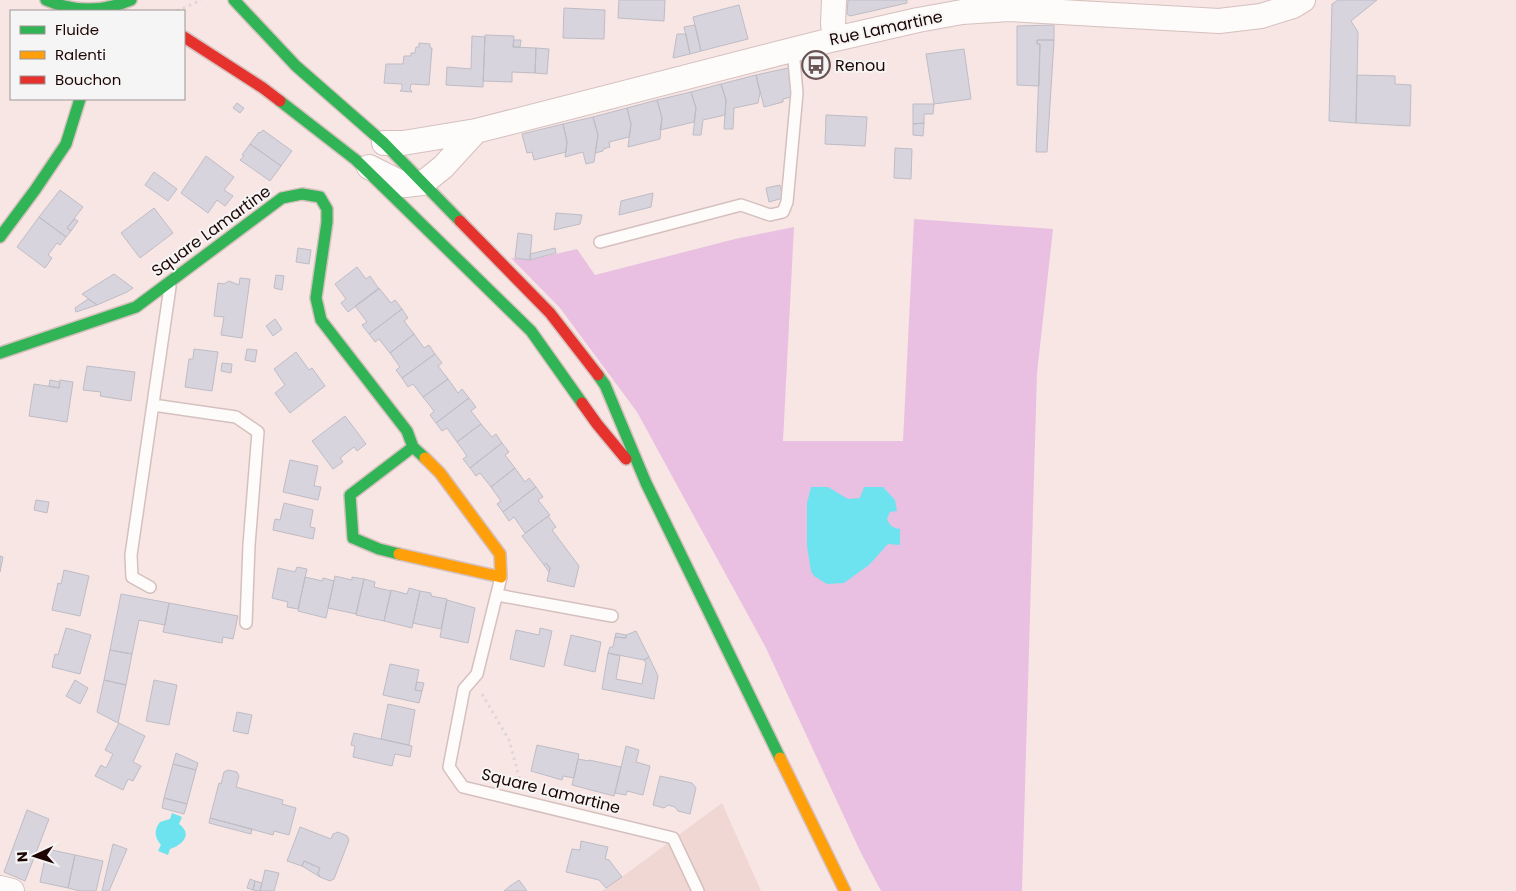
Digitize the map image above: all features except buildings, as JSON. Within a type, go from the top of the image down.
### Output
[{"type":"main road","points":[[46,0],[55,4],[89,10],[126,5]]},
{"type":"main road","points":[[234,0],[296,66],[384,143],[550,313],[605,384],[646,483],[845,891]]},
{"type":"main road","points":[[185,38],[263,88],[356,160],[531,331],[597,424],[646,483]]},
{"type":"main road","points":[[0,237],[66,144],[80,100]]},
{"type":"main road","points":[[35,190],[46,154]]},
{"type":"main road","name":"Square Lamartine","points":[[0,353],[136,306],[282,198],[302,194],[320,197],[327,209],[327,222],[316,298],[321,320],[407,431],[414,447],[440,472],[500,554],[501,577]]},
{"type":"main road","points":[[414,447],[350,495],[353,538],[379,549],[501,577]]},
{"type":"street","points":[[834,0],[833,24],[835,39]]},
{"type":"street","name":"Rue Lamartine","points":[[384,143],[403,143],[476,131],[835,39],[962,12],[1009,9],[1219,21],[1261,16],[1293,6],[1303,0]]},
{"type":"street","points":[[356,160],[405,185],[423,183],[443,167],[476,131]]},
{"type":"street","points":[[0,888],[12,891]]},
{"type":"lane","points":[[600,242],[740,205],[770,215],[783,212],[788,202],[797,93],[793,50]]},
{"type":"lane","points":[[150,587],[132,577],[131,555],[171,280]]},
{"type":"lane","points":[[153,405],[236,417],[258,432],[249,545],[246,624]]},
{"type":"lane","name":"Square Lamartine","points":[[501,577],[476,674],[464,689],[449,767],[463,786],[673,838],[698,891]]},
{"type":"lane","points":[[497,595],[612,616]]},
{"type":"path","points":[[179,10],[201,0]]},
{"type":"path","points":[[471,681],[484,697],[509,740],[516,761],[525,802]]},
{"type":"shaded area","points":[[914,219],[1053,229],[1037,373],[1022,891],[881,891],[860,851],[766,648],[637,412],[560,308],[511,258],[530,260],[577,249],[595,275],[735,239],[794,227],[783,441],[903,441]]},
{"type":"shaded area","points":[[722,803],[761,891],[602,891],[622,877]]},
{"type":"water","points":[[811,487],[828,487],[848,499],[860,498],[864,487],[883,487],[895,500],[897,511],[890,512],[887,519],[892,526],[900,529],[900,545],[888,544],[869,565],[844,583],[827,584],[814,576],[811,571],[807,546],[807,503]]},
{"type":"water","points":[[172,813],[182,817],[179,824],[186,835],[179,845],[170,849],[168,855],[158,851],[161,845],[157,839],[156,831],[160,822],[170,819]]},
{"type":"traffic: fast","points":[[46,0],[67,7],[88,9],[110,7],[131,0]]},
{"type":"traffic: fast","points":[[234,0],[296,66],[384,143],[460,221]]},
{"type":"traffic: fast","points":[[0,237],[66,144],[80,100]]},
{"type":"traffic: fast","points":[[280,101],[356,160],[531,331],[582,403]]},
{"type":"traffic: fast","points":[[0,353],[136,307],[282,198],[302,194],[320,197],[327,209],[327,222],[316,298],[321,320],[407,431],[413,447],[425,458]]},
{"type":"traffic: fast","points":[[598,375],[605,385],[646,483],[780,758]]},
{"type":"traffic: fast","points":[[399,554],[379,549],[353,538],[350,495],[413,447]]},
{"type":"traffic: slow","points":[[399,554],[501,577],[500,554],[440,473],[425,458]]},
{"type":"traffic: slow","points":[[780,758],[845,891]]},
{"type":"traffic: jam","points":[[185,38],[280,101]]},
{"type":"traffic: jam","points":[[460,221],[550,313],[598,375]]},
{"type":"traffic: jam","points":[[582,403],[626,459]]},
{"type":"place","name":"Renou","points":[[816,65]]}]
